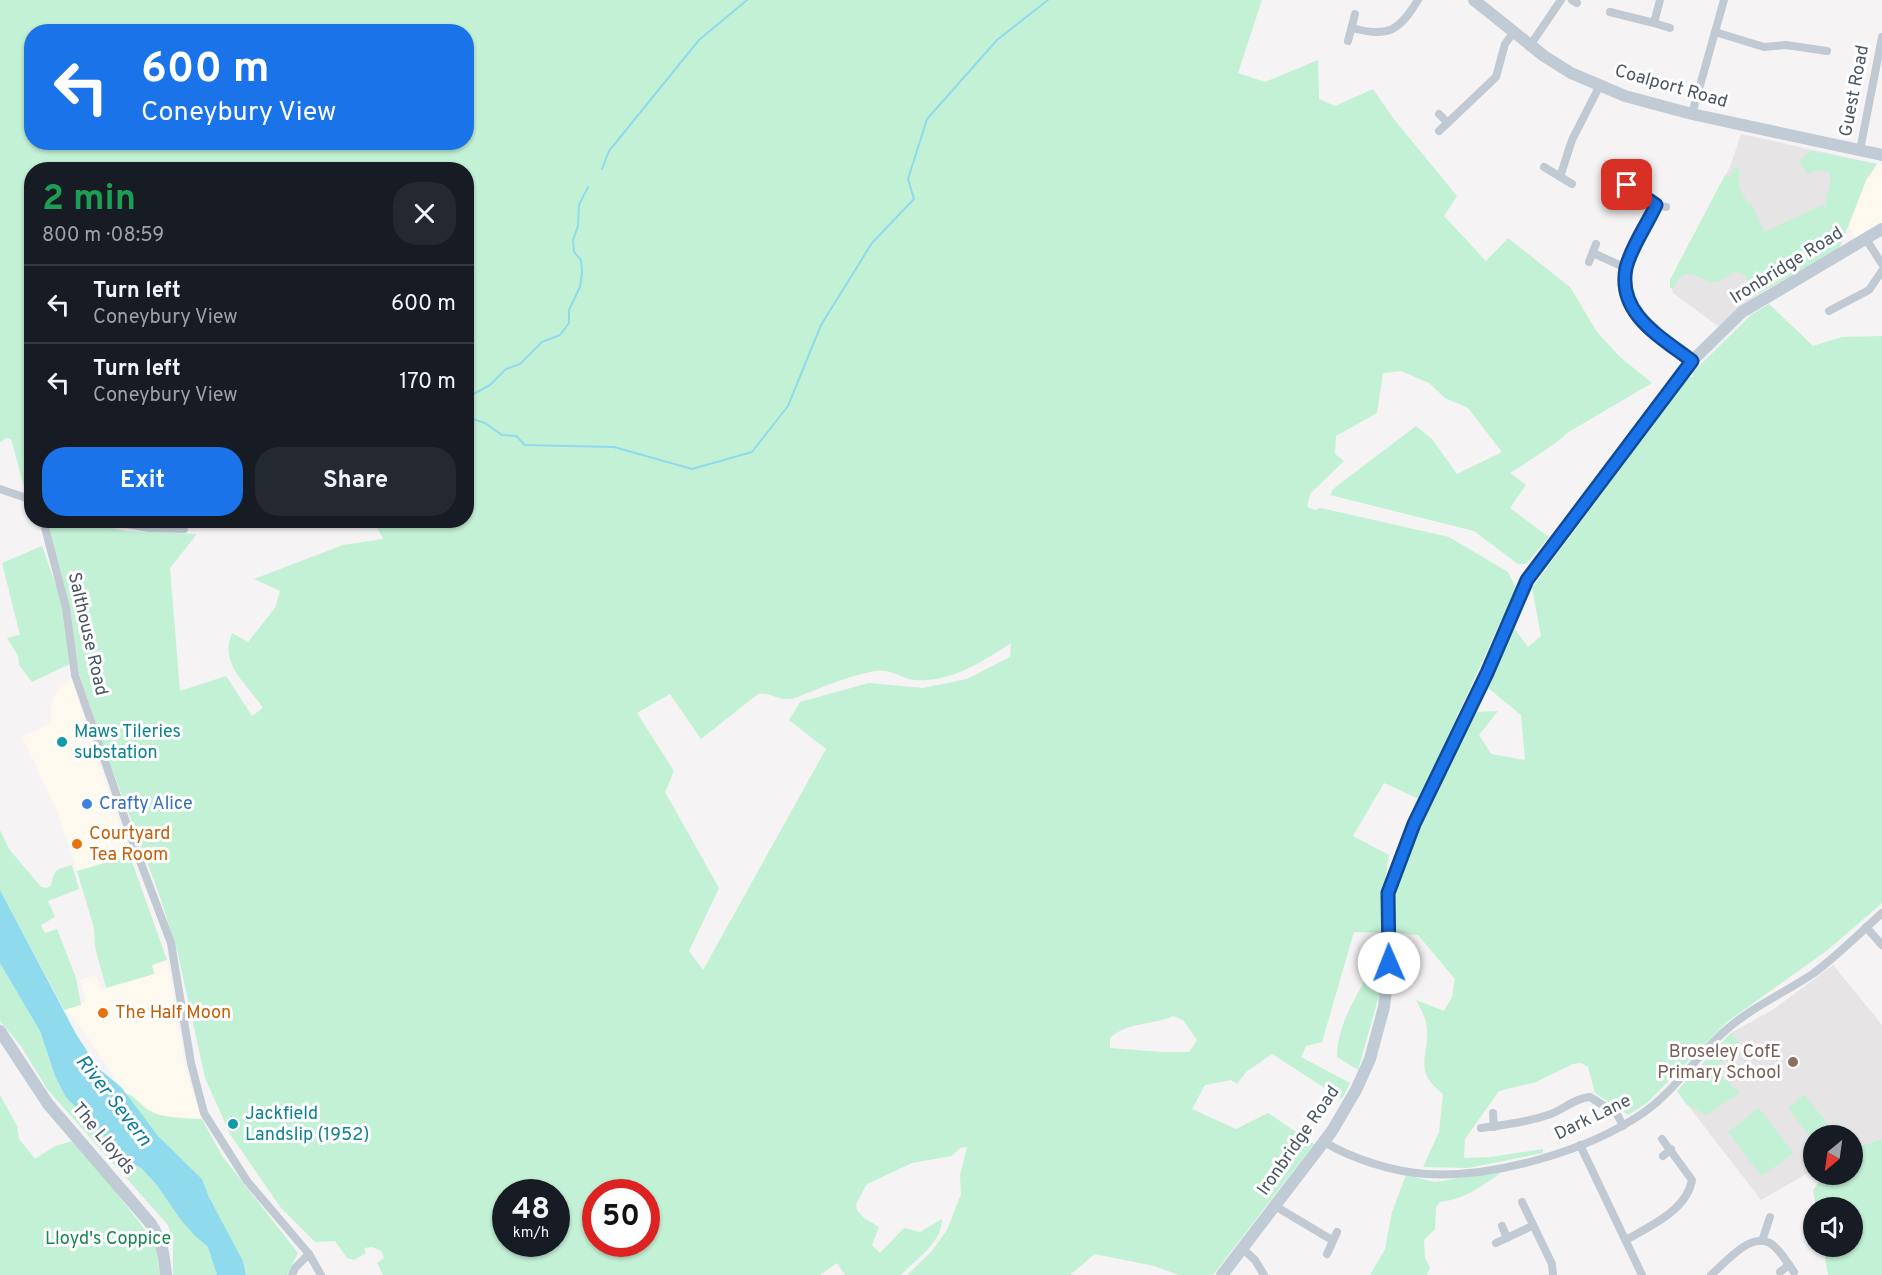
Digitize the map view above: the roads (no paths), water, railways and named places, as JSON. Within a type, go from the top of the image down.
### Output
[{"type":"main road","name":"Coalport Road","points":[[1474,0],[1529,47],[1571,73],[1625,96],[1692,114],[1882,155]]},
{"type":"main road","name":"Ironbridge Road","points":[[1222,1275],[1324,1142],[1342,1115],[1370,1059],[1384,1007],[1389,963],[1388,893],[1414,824],[1487,673],[1518,599],[1537,564],[1692,361],[1742,312],[1882,229]]},
{"type":"main road","name":"The Lloyds","points":[[0,1031],[48,1104],[151,1224],[164,1252],[165,1275]]},
{"type":"street","points":[[1352,28],[1382,33],[1391,31],[1400,26],[1418,0]]},
{"type":"street","points":[[1529,47],[1561,0]]},
{"type":"street","points":[[1654,23],[1660,0]]},
{"type":"street","points":[[1692,114],[1724,0]]},
{"type":"street","points":[[1610,12],[1670,28]]},
{"type":"street","points":[[1348,41],[1354,14]]},
{"type":"street","points":[[1439,131],[1496,77],[1505,44],[1513,33]]},
{"type":"street","points":[[1715,33],[1764,47],[1786,45],[1827,51]]},
{"type":"street","name":"Guest Road","points":[[1860,150],[1881,43]]},
{"type":"street","points":[[1560,177],[1572,140],[1600,85]]},
{"type":"street","points":[[1439,114],[1448,123]]},
{"type":"street","points":[[1544,167],[1572,184]]},
{"type":"street","points":[[1627,185],[1661,206],[1626,268],[1625,286],[1629,305],[1640,320],[1692,361]]},
{"type":"street","points":[[1866,239],[1882,264]]},
{"type":"street","points":[[1596,244],[1591,257],[1626,268]]},
{"type":"street","points":[[1829,311],[1869,290],[1882,271]]},
{"type":"street","points":[[0,489],[24,497]]},
{"type":"street","name":"Salthouse Road","points":[[45,528],[66,608],[75,675],[171,943],[191,1063],[204,1113],[247,1181],[309,1254],[321,1275]]},
{"type":"street","points":[[149,528],[184,529]]},
{"type":"street","name":"Dark Lane","points":[[1324,1142],[1341,1151],[1383,1165],[1410,1172],[1440,1175],[1523,1163],[1580,1145],[1623,1125],[1660,1099],[1727,1029],[1824,966],[1882,913]]},
{"type":"street","points":[[1866,927],[1882,945]]},
{"type":"street","points":[[1480,1128],[1494,1127],[1552,1113],[1579,1099],[1590,1097],[1617,1114],[1623,1125]]},
{"type":"street","points":[[1493,1113],[1494,1127]]},
{"type":"street","points":[[1626,1239],[1652,1225],[1680,1204],[1696,1187],[1662,1139]]},
{"type":"street","points":[[1580,1145],[1642,1275]]},
{"type":"street","points":[[1663,1156],[1671,1149]]},
{"type":"street","points":[[1522,1202],[1552,1264],[1554,1275]]},
{"type":"street","points":[[1275,1206],[1335,1236],[1327,1254]]},
{"type":"street","points":[[1762,1241],[1770,1217]]},
{"type":"street","points":[[1502,1226],[1507,1238]]},
{"type":"street","points":[[1496,1243],[1532,1226]]},
{"type":"street","points":[[1711,1275],[1748,1244],[1762,1241],[1776,1248],[1792,1268],[1780,1272]]},
{"type":"street","points":[[1243,1249],[1255,1260],[1264,1275]]},
{"type":"street","points":[[292,1275],[295,1268],[309,1254]]},
{"type":"water","name":"River Severn","points":[[0,890],[76,1034],[98,1068],[121,1087],[158,1136],[202,1179],[243,1261],[246,1275],[217,1275],[208,1247],[181,1220],[156,1184],[141,1168],[126,1160],[65,1096],[55,1076],[40,1031],[0,963]]},
{"type":"waterway","points":[[602,169],[609,151],[699,40],[747,0]]},
{"type":"waterway","points":[[474,420],[485,423],[502,435],[516,436],[525,445],[614,447],[692,469],[752,452],[788,406],[821,325],[872,243],[914,199],[908,179],[927,119],[997,40],[1048,0]]},
{"type":"waterway","points":[[474,394],[490,385],[506,369],[520,364],[542,342],[560,335],[569,323],[569,310],[580,287],[582,272],[581,260],[574,252],[573,240],[578,226],[579,205],[588,187]]},
{"type":"place","name":"Maws Tileries substation","points":[[62,742]]},
{"type":"place","name":"Crafty Alice","points":[[87,804]]},
{"type":"place","name":"Courtyard Tea Room","points":[[77,844]]},
{"type":"place","name":"The Half Moon","points":[[103,1013]]},
{"type":"place","name":"Broseley CofE Primary School","points":[[1793,1062]]},
{"type":"place","name":"Jackfield Landslip (1952)","points":[[233,1124]]},
{"type":"park label","name":"Lloyd's Coppice","points":[[108,1239]]}]
